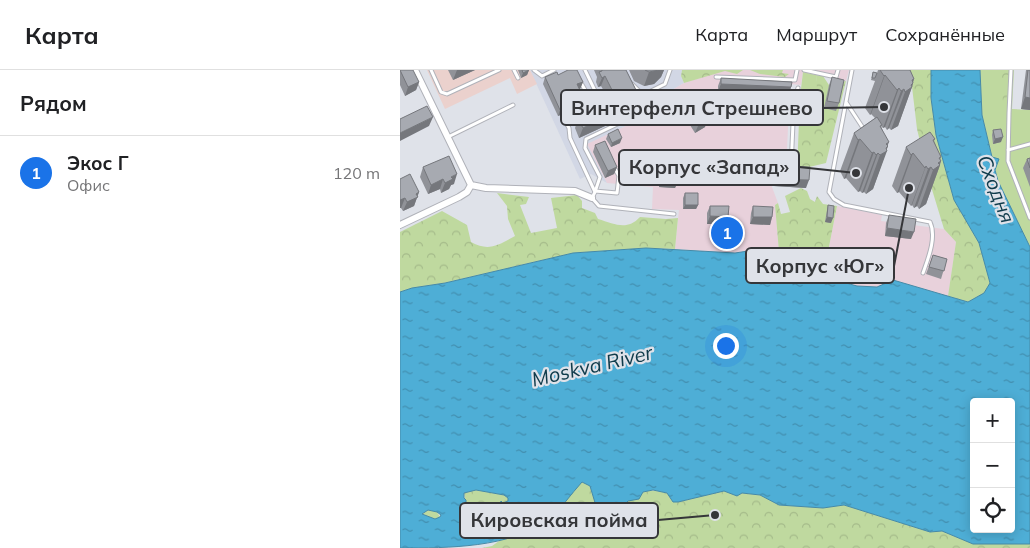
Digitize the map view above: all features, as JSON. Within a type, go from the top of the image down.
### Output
[{"type":"street","points":[[416,70],[471,185]]},
{"type":"street","points":[[471,185],[486,188],[575,191],[594,194]]},
{"type":"street","points":[[400,225],[467,192],[471,185]]},
{"type":"lane","points":[[431,70],[442,92],[447,94],[499,70]]},
{"type":"lane","points":[[514,70],[518,78]]},
{"type":"lane","points":[[534,70],[542,76],[554,70]]},
{"type":"lane","points":[[585,70],[600,101],[564,118],[569,128],[570,138],[598,206],[674,214]]},
{"type":"lane","points":[[629,81],[643,94],[665,84],[670,70]]},
{"type":"lane","points":[[716,77],[795,80],[797,70]]},
{"type":"lane","points":[[804,70],[836,77],[838,70]]},
{"type":"lane","points":[[829,192],[852,70]]},
{"type":"lane","points":[[1011,70],[1008,160],[1030,218]]},
{"type":"lane","points":[[580,79],[585,90],[583,97],[588,107]]},
{"type":"lane","points":[[715,164],[791,168],[794,100],[798,88]]},
{"type":"lane","points":[[846,102],[863,128]]},
{"type":"lane","points":[[448,136],[513,105]]},
{"type":"lane","points":[[594,194],[600,177],[585,148],[586,139],[630,118]]},
{"type":"lane","points":[[1008,150],[1030,144]]},
{"type":"lane","points":[[594,194],[617,193],[619,176],[612,162]]},
{"type":"lane","points":[[619,176],[631,166],[684,168],[697,180],[747,175]]},
{"type":"lane","points":[[824,189],[834,199],[844,205],[930,222],[932,228],[930,247],[922,274]]},
{"type":"shaded area","points":[[427,70],[530,70],[537,84],[517,94],[510,78],[445,109]]},
{"type":"shaded area","points":[[530,70],[682,70],[681,76],[684,83],[639,109],[643,118],[588,144],[607,183],[591,174],[580,179]]},
{"type":"shaded area","points":[[725,70],[849,70],[846,81],[803,72],[801,85],[790,84],[786,171],[774,170],[772,187],[778,203],[775,205],[779,252],[761,249],[735,253],[675,249],[679,210],[652,209],[653,187],[607,183],[587,144],[643,118],[639,109],[684,83]]},
{"type":"shaded area","points":[[837,206],[882,215],[881,221],[944,229],[956,242],[948,296],[893,280],[877,287],[857,286],[839,281],[825,267]]},
{"type":"green space","points":[[682,70],[743,70],[737,74],[725,71],[684,83],[681,76]]},
{"type":"green space","points":[[750,70],[783,70],[782,73],[789,74],[785,77],[760,74]]},
{"type":"green space","points":[[910,70],[931,70],[931,98],[936,135],[954,200],[979,243],[990,283],[984,293],[968,302],[948,296],[956,242],[944,229],[930,183],[917,129]]},
{"type":"green space","points":[[980,70],[1014,70],[1012,109],[1030,110],[1030,247],[998,181],[982,115]]},
{"type":"green space","points":[[1002,70],[1009,70],[1006,107],[1003,108]]},
{"type":"green space","points":[[803,72],[816,75],[818,89],[810,96],[800,97]]},
{"type":"green space","points":[[816,75],[823,76],[829,85],[846,81],[826,163],[797,170],[800,97],[810,96],[817,89]]},
{"type":"green space","points":[[801,188],[807,191],[810,199],[815,202],[817,196],[823,204],[837,206],[825,267],[822,264],[795,255],[779,252],[775,205],[778,203],[781,214],[790,212],[785,196]]},
{"type":"green space","points":[[497,193],[529,197],[526,204],[520,205],[531,233],[557,228],[551,198],[577,195],[582,201],[582,208],[595,213],[598,219],[615,224],[630,224],[640,217],[678,218],[675,249],[646,248],[573,253],[400,292],[400,232],[442,211],[467,225],[471,242],[477,245],[483,247],[493,246],[515,236],[508,219],[507,206]]},
{"type":"green space","points":[[582,482],[590,486],[595,502],[619,510],[640,493],[659,491],[667,493],[673,502],[678,502],[724,491],[737,496],[742,493],[760,495],[779,505],[823,508],[844,505],[930,532],[942,531],[973,544],[1030,544],[1030,548],[482,548],[492,546]]},
{"type":"green space","points":[[476,490],[504,495],[508,498],[508,501],[496,506],[492,503],[486,505],[482,503],[478,508],[466,504],[464,493]]},
{"type":"green space","points":[[428,510],[437,512],[440,517],[435,519],[422,514]]},
{"type":"water","points":[[931,70],[980,70],[982,115],[992,157],[999,159],[995,170],[998,181],[1030,247],[1030,544],[973,544],[942,531],[930,532],[844,505],[823,508],[779,505],[760,495],[742,493],[737,496],[724,491],[673,502],[667,493],[653,490],[643,492],[639,499],[628,501],[619,510],[605,511],[596,506],[590,486],[582,482],[548,520],[515,536],[458,547],[400,548],[400,292],[573,253],[646,248],[735,253],[761,249],[795,255],[822,264],[839,281],[857,286],[877,287],[893,280],[968,302],[984,293],[990,283],[979,243],[954,200],[936,135],[931,98]],"holes":[[[476,490],[504,495],[508,498],[508,501],[503,503],[501,501],[496,506],[491,503],[486,505],[482,503],[478,508],[470,507],[466,504],[464,493]],[[428,510],[437,512],[441,515],[435,519],[422,514]]]},
{"type":"building","points":[[400,70],[413,70],[419,82],[408,87]]},
{"type":"building","points":[[568,70],[577,70],[583,82],[577,84],[584,99],[560,110],[545,77],[557,72],[558,75]]},
{"type":"building","points":[[602,70],[626,70],[645,108],[639,111],[635,105],[632,105],[583,128],[578,119],[587,114],[583,106],[612,90],[605,76],[602,78],[599,72]]},
{"type":"building","points":[[880,70],[910,70],[914,79],[912,80],[912,87],[905,92],[904,89],[901,91],[899,88],[897,90]]},
{"type":"building","points":[[1028,70],[1030,70],[1030,98],[1025,97]]},
{"type":"building","points":[[873,72],[877,73],[875,78],[872,78]]},
{"type":"building","points":[[832,77],[844,80],[839,103],[827,101]]},
{"type":"building","points":[[721,78],[792,82],[791,87],[721,84]]},
{"type":"building","points":[[684,92],[693,106],[697,103],[708,120],[698,126],[679,96]]},
{"type":"building","points":[[427,106],[433,117],[400,133],[400,119]]},
{"type":"building","points":[[877,117],[889,142],[886,144],[888,146],[886,148],[887,151],[880,155],[872,153],[860,139],[858,140],[854,133]]},
{"type":"building","points":[[618,129],[622,138],[612,143],[608,134]]},
{"type":"building","points":[[1001,129],[1003,137],[995,139],[993,130]]},
{"type":"building","points":[[930,132],[935,139],[933,140],[941,157],[939,158],[941,161],[938,163],[940,165],[933,170],[931,167],[928,169],[926,166],[925,168],[913,153],[911,155],[906,147]]},
{"type":"building","points":[[605,141],[617,167],[608,171],[595,145]]},
{"type":"building","points":[[449,156],[457,174],[451,177],[453,179],[445,183],[443,179],[431,185],[423,167]]},
{"type":"building","points":[[777,166],[810,167],[809,180],[777,179]]},
{"type":"building","points":[[410,174],[419,192],[416,194],[418,197],[407,202],[405,198],[400,200],[400,179]]},
{"type":"building","points":[[685,193],[698,193],[698,205],[685,205]]},
{"type":"building","points":[[828,205],[834,206],[833,218],[827,217]]},
{"type":"building","points":[[710,206],[729,206],[728,217],[710,216]]},
{"type":"building","points":[[753,206],[773,207],[772,217],[753,217]]},
{"type":"building","points":[[889,215],[916,219],[914,232],[887,228]]},
{"type":"building","points":[[933,255],[947,259],[944,271],[929,267]]},
{"type":"place","name":"Винтерфелл Стрешнево","points":[[884,107]]},
{"type":"place","name":"Корпус «Запад»","points":[[856,173]]},
{"type":"place","name":"Корпус «Юг»","points":[[909,188]]},
{"type":"place","name":"Экос Г","points":[[727,233]]},
{"type":"place","name":"Кировская пойма","points":[[715,515]]},
{"type":"water label","name":"Сходня","points":[[996,189]]},
{"type":"water label","name":"Moskva River","points":[[592,366]]}]
